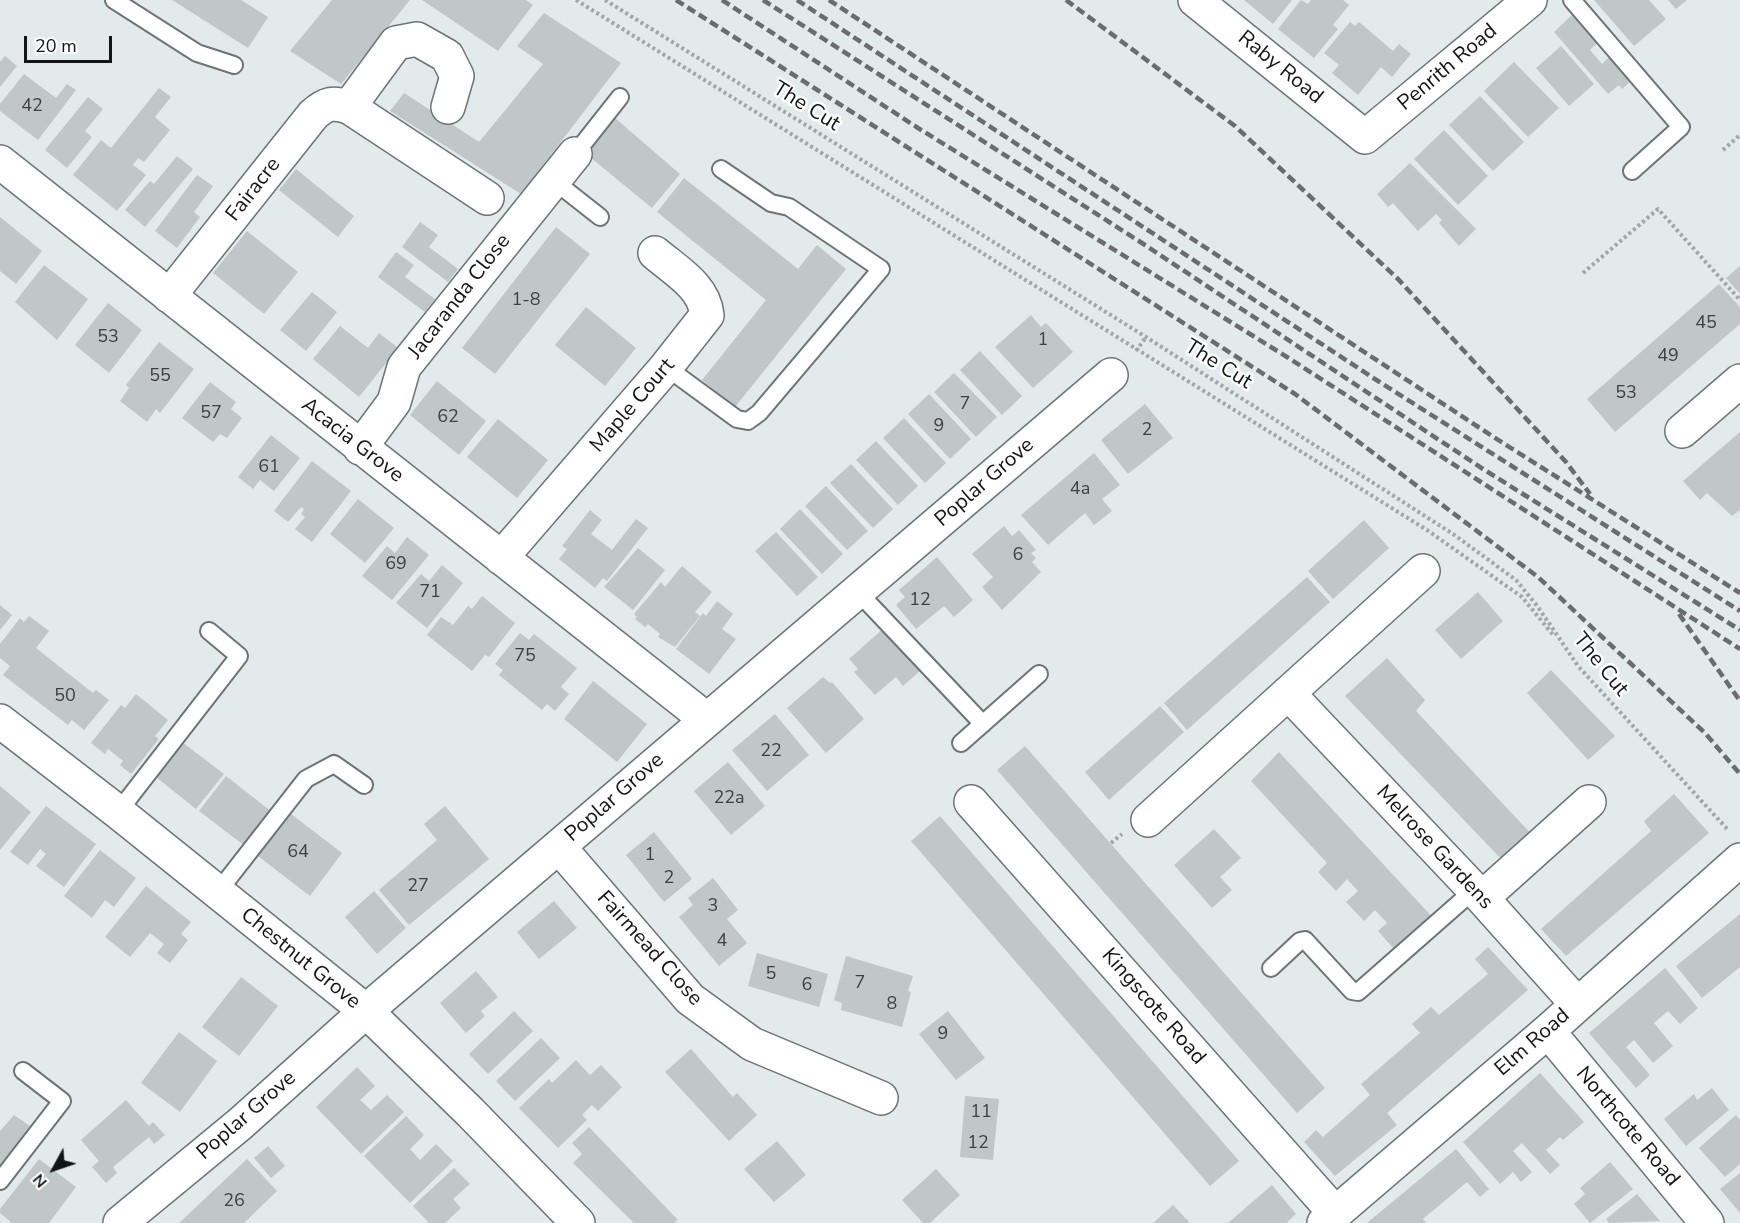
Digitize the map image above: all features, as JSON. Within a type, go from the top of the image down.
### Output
[{"type":"street","name":"Raby Road","points":[[1195,0],[1365,137]]},
{"type":"street","name":"Penrith Road","points":[[1365,137],[1530,0]]},
{"type":"street","points":[[448,107],[457,76],[447,56],[417,39],[396,43],[349,107],[487,198]]},
{"type":"street","name":"Fairacre","points":[[169,296],[313,115],[322,107],[334,103],[349,107]]},
{"type":"street","name":"Jacaranda Close","points":[[360,448],[394,402],[404,367],[575,154]]},
{"type":"street","name":"Acacia Grove","points":[[0,162],[706,719]]},
{"type":"street","name":"Maple Court","points":[[501,558],[666,367],[707,315],[705,301],[694,285],[655,254]]},
{"type":"street","name":"Poplar Grove","points":[[120,1223],[240,1124],[366,1011],[1111,375]]},
{"type":"street","points":[[1682,431],[1740,381]]},
{"type":"street","points":[[1148,820],[1423,571]]},
{"type":"street","name":"Melrose Gardens","points":[[1288,693],[1478,894],[1577,1004]]},
{"type":"street","name":"Chestnut Grove","points":[[0,721],[118,812],[366,1011],[470,1112],[578,1223]]},
{"type":"street","name":"Kingscote Road","points":[[971,802],[1328,1220]]},
{"type":"street","points":[[1478,894],[1589,802]]},
{"type":"street","name":"Fairmead Close","points":[[559,847],[690,999],[752,1044],[881,1098]]},
{"type":"street","name":"Elm Road","points":[[1328,1220],[1548,1031],[1738,849]]},
{"type":"street","name":"Northcote Road","points":[[1548,1031],[1707,1223]]},
{"type":"lane","points":[[114,0],[197,53],[234,64]]},
{"type":"lane","points":[[1572,0],[1681,127],[1632,171]]},
{"type":"lane","points":[[575,154],[620,98]]},
{"type":"lane","points":[[666,367],[737,419],[748,421],[759,413],[881,269],[789,207],[771,203],[721,169]]},
{"type":"lane","points":[[552,180],[600,217]]},
{"type":"lane","points":[[858,592],[983,724]]},
{"type":"lane","points":[[118,812],[239,656],[209,631]]},
{"type":"lane","points":[[961,743],[1039,674]]},
{"type":"lane","points":[[217,893],[306,779],[334,764],[364,785]]},
{"type":"lane","points":[[1271,968],[1300,941],[1305,940],[1352,990],[1358,992],[1478,894]]},
{"type":"lane","points":[[0,1181],[62,1101],[23,1071]]},
{"type":"path","points":[[576,0],[1427,530],[1522,597],[1567,650]]},
{"type":"path","name":"The Cut","points":[[605,0],[1146,337],[1453,534],[1516,580],[1538,607],[1567,650],[1738,849]]},
{"type":"path","points":[[1723,150],[1740,135]]},
{"type":"path","points":[[1583,273],[1658,209],[1740,300]]},
{"type":"building","points":[[172,0],[241,0],[268,17],[248,48]]},
{"type":"building","points":[[332,0],[410,0],[341,84],[290,51]]},
{"type":"building","points":[[422,0],[526,0],[533,5],[498,51]]},
{"type":"building","points":[[1244,0],[1292,0],[1273,24]]},
{"type":"building","points":[[1301,0],[1308,4],[1311,0],[1343,0],[1349,5],[1333,25],[1338,29],[1314,58],[1278,29]]},
{"type":"building","points":[[1594,0],[1649,0],[1666,19],[1634,46]]},
{"type":"building","points":[[1668,0],[1687,0],[1676,9]]},
{"type":"building","points":[[544,13],[621,63],[521,194],[390,111],[404,93],[479,142],[543,64],[517,46]]},
{"type":"building","points":[[1574,13],[1599,41],[1590,50],[1602,64],[1611,55],[1633,79],[1622,89],[1619,85],[1608,94],[1554,32]]},
{"type":"building","points":[[1350,22],[1355,26],[1359,22],[1393,51],[1399,44],[1411,54],[1392,77],[1381,67],[1358,95],[1332,73],[1339,65],[1324,53]]},
{"type":"building","points":[[1561,46],[1594,84],[1569,106],[1536,68]]},
{"type":"building","points":[[5,56],[17,66],[0,87],[0,62]]},
{"type":"building","points":[[1514,62],[1559,108],[1528,137],[1484,91]]},
{"type":"building","points":[[24,74],[56,98],[67,84],[76,90],[38,140],[0,111],[0,104]]},
{"type":"building","points":[[159,88],[171,97],[155,117],[170,130],[144,162],[138,158],[133,165],[146,175],[117,211],[73,175],[101,140],[111,148]]},
{"type":"building","points":[[1480,96],[1524,142],[1493,171],[1449,125]]},
{"type":"building","points":[[88,97],[103,109],[85,131],[92,137],[67,168],[45,150]]},
{"type":"building","points":[[615,118],[680,174],[652,208],[585,153]]},
{"type":"building","points":[[1444,130],[1488,176],[1458,205],[1414,159]]},
{"type":"building","points":[[177,156],[193,169],[145,227],[125,210],[150,181],[154,184]]},
{"type":"building","points":[[1410,163],[1476,229],[1459,246],[1439,223],[1442,220],[1436,214],[1418,231],[1393,203],[1388,207],[1377,194]]},
{"type":"building","points":[[296,169],[354,216],[338,237],[279,190]]},
{"type":"building","points":[[197,175],[213,186],[194,212],[200,217],[177,248],[155,231]]},
{"type":"building","points":[[684,178],[798,269],[817,245],[846,269],[735,407],[702,380],[766,300],[657,212]]},
{"type":"building","points":[[0,217],[42,251],[16,284],[0,271]]},
{"type":"building","points":[[420,222],[438,235],[429,247],[458,269],[448,282],[402,247]]},
{"type":"building","points":[[556,227],[590,254],[495,374],[462,348]]},
{"type":"building","points":[[247,231],[298,272],[264,314],[213,273]]},
{"type":"building","points":[[396,252],[414,265],[405,277],[435,299],[425,312],[378,277]]},
{"type":"building","points":[[44,265],[88,299],[57,340],[15,302]]},
{"type":"building","points":[[1740,266],[1740,294],[1726,278]]},
{"type":"building","points":[[1719,284],[1740,307],[1740,324],[1615,432],[1587,399]]},
{"type":"building","points":[[312,292],[337,312],[306,351],[280,330]]},
{"type":"building","points":[[108,303],[142,330],[109,373],[75,345]]},
{"type":"building","points":[[586,307],[636,348],[605,386],[555,345]]},
{"type":"building","points":[[1031,315],[1041,327],[1046,323],[1073,352],[1033,388],[995,347]]},
{"type":"building","points":[[340,326],[368,348],[379,333],[398,348],[359,397],[313,359]]},
{"type":"building","points":[[159,342],[194,369],[160,413],[156,409],[147,422],[120,401],[129,388],[126,385]]},
{"type":"building","points":[[980,351],[1022,396],[1002,415],[960,370]]},
{"type":"building","points":[[954,373],[997,417],[976,437],[934,392]]},
{"type":"building","points":[[437,381],[486,421],[459,455],[410,415]]},
{"type":"building","points":[[210,382],[236,402],[231,409],[242,418],[227,438],[220,434],[213,442],[182,418]]},
{"type":"building","points":[[929,394],[971,439],[950,459],[908,414]]},
{"type":"building","points":[[1145,404],[1173,438],[1128,474],[1101,440]]},
{"type":"building","points":[[904,418],[946,463],[925,483],[883,438]]},
{"type":"building","points":[[498,419],[548,460],[517,498],[467,457]]},
{"type":"building","points":[[1740,432],[1740,510],[1732,516],[1707,493],[1700,500],[1683,481]]},
{"type":"building","points":[[271,435],[300,458],[274,491],[260,480],[253,489],[238,477]]},
{"type":"building","points":[[876,441],[918,486],[898,505],[856,460]]},
{"type":"building","points":[[1094,453],[1120,485],[1102,499],[1112,511],[1094,525],[1085,513],[1048,545],[1021,515]]},
{"type":"building","points":[[312,461],[351,491],[312,542],[295,529],[305,517],[301,514],[304,509],[301,507],[288,522],[274,511]]},
{"type":"building","points":[[851,464],[893,509],[873,528],[830,483]]},
{"type":"building","points":[[826,486],[868,531],[847,550],[805,506]]},
{"type":"building","points":[[358,499],[394,528],[365,563],[330,534]]},
{"type":"building","points":[[800,509],[843,554],[822,574],[780,529]]},
{"type":"building","points":[[590,510],[602,520],[591,534],[612,550],[636,519],[648,528],[607,581],[603,578],[595,588],[559,559],[567,549],[562,546]]},
{"type":"building","points":[[1364,520],[1389,548],[1333,599],[1308,571]]},
{"type":"building","points":[[1004,526],[1012,536],[1019,530],[1036,550],[1031,553],[1036,558],[1032,562],[1041,572],[1002,610],[982,587],[993,577],[972,554]]},
{"type":"building","points":[[776,532],[818,577],[797,596],[755,551]]},
{"type":"building","points":[[407,537],[429,555],[392,600],[362,576],[387,546],[395,553]]},
{"type":"building","points":[[638,548],[665,570],[633,610],[604,587]]},
{"type":"building","points":[[937,557],[973,600],[954,617],[944,606],[916,629],[896,605],[905,597],[899,590]]},
{"type":"building","points":[[442,565],[463,583],[427,628],[396,603],[421,574],[429,581]]},
{"type":"building","points":[[682,566],[712,592],[695,612],[700,616],[675,647],[658,637],[660,634],[648,624],[645,627],[635,619],[637,617],[634,614],[661,582],[665,587]]},
{"type":"building","points":[[1307,577],[1330,602],[1187,730],[1164,703]]},
{"type":"building","points":[[1478,592],[1503,621],[1461,659],[1435,630]]},
{"type":"building","points":[[482,596],[515,623],[489,657],[485,655],[472,671],[427,635],[441,617],[453,625],[468,606],[472,609]]},
{"type":"building","points":[[717,601],[733,614],[722,629],[736,639],[709,674],[676,649],[703,613],[706,616]]},
{"type":"building","points":[[0,605],[12,615],[0,630]]},
{"type":"building","points":[[29,616],[49,631],[36,648],[93,693],[96,690],[109,700],[84,730],[72,720],[68,725],[3,675],[10,666],[0,658],[0,644],[20,618],[24,622]]},
{"type":"building","points":[[884,628],[920,671],[903,686],[896,677],[875,695],[854,672],[858,669],[849,659]]},
{"type":"building","points":[[520,633],[529,640],[534,634],[577,668],[561,687],[569,694],[555,711],[547,704],[542,710],[499,675],[503,670],[495,664]]},
{"type":"building","points":[[1387,658],[1425,700],[1416,711],[1536,839],[1508,866],[1345,696]]},
{"type":"building","points":[[1551,670],[1615,736],[1588,760],[1527,693]]},
{"type":"building","points":[[823,677],[830,683],[832,682],[864,719],[826,753],[787,708]]},
{"type":"building","points":[[593,681],[647,724],[617,762],[564,719]]},
{"type":"building","points":[[136,694],[168,720],[155,736],[159,739],[131,774],[120,765],[123,761],[108,749],[105,754],[91,743],[121,705],[125,708]]},
{"type":"building","points":[[1160,706],[1184,732],[1109,800],[1085,772]]},
{"type":"building","points":[[775,714],[809,755],[767,791],[732,750]]},
{"type":"building","points":[[178,739],[224,774],[196,809],[151,773]]},
{"type":"building","points":[[1025,746],[1325,1088],[1297,1113],[997,770]]},
{"type":"building","points":[[1279,752],[1436,921],[1410,945],[1405,939],[1394,949],[1378,931],[1387,923],[1375,910],[1364,921],[1346,902],[1358,891],[1347,879],[1336,891],[1318,872],[1327,863],[1251,781]]},
{"type":"building","points":[[728,762],[765,806],[731,835],[694,791]]},
{"type":"building","points":[[226,776],[272,812],[245,846],[199,811]]},
{"type":"building","points":[[0,786],[31,812],[0,850]]},
{"type":"building","points":[[1674,794],[1709,833],[1566,956],[1541,929],[1651,831],[1644,821]]},
{"type":"building","points":[[46,806],[96,844],[64,887],[36,866],[46,854],[40,849],[28,865],[10,852]]},
{"type":"building","points":[[445,806],[489,859],[409,925],[379,890],[437,840],[424,824]]},
{"type":"building","points":[[286,810],[342,853],[310,896],[254,853]]},
{"type":"building","points":[[940,816],[1239,1161],[1210,1186],[911,841]]},
{"type":"building","points":[[1214,829],[1241,858],[1220,877],[1232,890],[1212,908],[1174,865]]},
{"type":"building","points":[[654,832],[692,879],[664,902],[626,855]]},
{"type":"building","points":[[100,850],[136,878],[114,907],[105,900],[92,918],[64,896]]},
{"type":"building","points":[[713,878],[738,910],[727,919],[747,943],[719,966],[679,917],[693,905],[688,898]]},
{"type":"building","points":[[146,886],[191,922],[181,934],[188,940],[170,963],[157,953],[164,944],[150,933],[130,957],[105,937]]},
{"type":"building","points":[[374,891],[406,928],[377,954],[345,917]]},
{"type":"building","points":[[554,901],[577,928],[539,959],[517,932]]},
{"type":"building","points":[[1740,914],[1740,967],[1702,998],[1676,966]]},
{"type":"building","points":[[1488,947],[1528,990],[1387,1113],[1397,1125],[1335,1176],[1304,1142],[1316,1130],[1323,1137],[1370,1095],[1361,1084],[1420,1033],[1412,1024],[1431,1007],[1439,1015],[1488,974],[1475,959]]},
{"type":"building","points":[[757,953],[828,974],[819,1007],[748,986]]},
{"type":"building","points":[[846,956],[913,976],[902,1027],[841,1010],[842,1003],[834,1000]]},
{"type":"building","points":[[1665,968],[1698,1008],[1680,1024],[1668,1011],[1654,1023],[1673,1046],[1653,1063],[1634,1040],[1626,1047],[1650,1075],[1636,1088],[1589,1033]]},
{"type":"building","points":[[476,971],[498,997],[481,1011],[485,1016],[466,1033],[440,1003]]},
{"type":"building","points":[[241,977],[278,1006],[239,1056],[202,1027]]},
{"type":"building","points":[[514,1011],[533,1031],[488,1074],[469,1054]]},
{"type":"building","points":[[948,1011],[985,1058],[956,1080],[919,1034]]},
{"type":"building","points":[[179,1032],[217,1061],[180,1112],[141,1083]]},
{"type":"building","points":[[541,1038],[560,1058],[515,1101],[496,1081]]},
{"type":"building","points":[[691,1049],[733,1097],[737,1093],[757,1115],[729,1141],[665,1072]]},
{"type":"building","points":[[576,1060],[590,1075],[601,1065],[622,1087],[598,1111],[592,1105],[582,1115],[587,1120],[558,1148],[519,1108],[549,1079],[552,1083]]},
{"type":"building","points":[[357,1067],[375,1086],[360,1100],[371,1110],[387,1095],[404,1112],[361,1154],[316,1107]]},
{"type":"building","points":[[1540,1073],[1584,1122],[1563,1140],[1560,1137],[1546,1150],[1560,1165],[1550,1174],[1522,1143],[1513,1151],[1532,1172],[1521,1182],[1513,1172],[1500,1184],[1463,1142]]},
{"type":"building","points":[[1712,1088],[1729,1110],[1686,1146],[1664,1119],[1694,1094],[1697,1100]]},
{"type":"building","points":[[965,1096],[999,1099],[993,1160],[960,1157]]},
{"type":"building","points":[[126,1100],[149,1126],[153,1122],[165,1135],[154,1144],[149,1137],[113,1167],[117,1173],[106,1183],[92,1167],[99,1161],[81,1140]]},
{"type":"building","points":[[14,1115],[30,1126],[0,1166],[0,1131]]},
{"type":"building","points":[[1736,1115],[1740,1120],[1740,1164],[1725,1177],[1699,1148]]},
{"type":"building","points":[[406,1116],[424,1135],[410,1149],[420,1160],[436,1144],[453,1161],[410,1203],[364,1156]]},
{"type":"building","points":[[589,1127],[678,1220],[674,1223],[634,1223],[573,1163],[582,1154],[572,1143]]},
{"type":"building","points":[[777,1141],[806,1175],[774,1202],[744,1169]]},
{"type":"building","points":[[268,1146],[285,1166],[271,1178],[254,1158]]},
{"type":"building","points":[[1456,1149],[1489,1189],[1480,1197],[1467,1182],[1423,1219],[1426,1223],[1367,1223]]},
{"type":"building","points":[[39,1159],[76,1187],[49,1223],[12,1223],[0,1213],[0,1209]]},
{"type":"building","points":[[247,1159],[277,1191],[244,1223],[179,1223]]},
{"type":"building","points":[[1610,1162],[1633,1189],[1590,1223],[1574,1204],[1585,1194],[1580,1188]]},
{"type":"building","points":[[454,1168],[470,1184],[453,1199],[461,1208],[445,1223],[429,1223],[413,1206]]},
{"type":"building","points":[[936,1169],[960,1195],[930,1223],[923,1223],[902,1200]]},
{"type":"building","points":[[1740,1173],[1740,1213],[1720,1189]]},
{"type":"building","points":[[1272,1185],[1296,1214],[1286,1223],[1228,1223]]},
{"type":"building","points":[[1637,1194],[1660,1221],[1609,1223],[1606,1219]]},
{"type":"building","points":[[1173,1205],[1190,1223],[1153,1223]]},
{"type":"railway","points":[[676,0],[1295,394],[1538,577],[1705,733],[1740,774]]},
{"type":"railway","points":[[722,0],[918,128],[1287,357],[1740,649]]},
{"type":"railway","points":[[763,0],[1145,245],[1483,469],[1740,630]]},
{"type":"railway","points":[[797,0],[1378,381],[1740,611]]},
{"type":"railway","points":[[829,0],[1492,436],[1740,593]]},
{"type":"railway","points":[[1066,0],[1235,126],[1398,279],[1566,462],[1590,494]]},
{"type":"railway","points":[[1679,614],[1740,701]]}]
